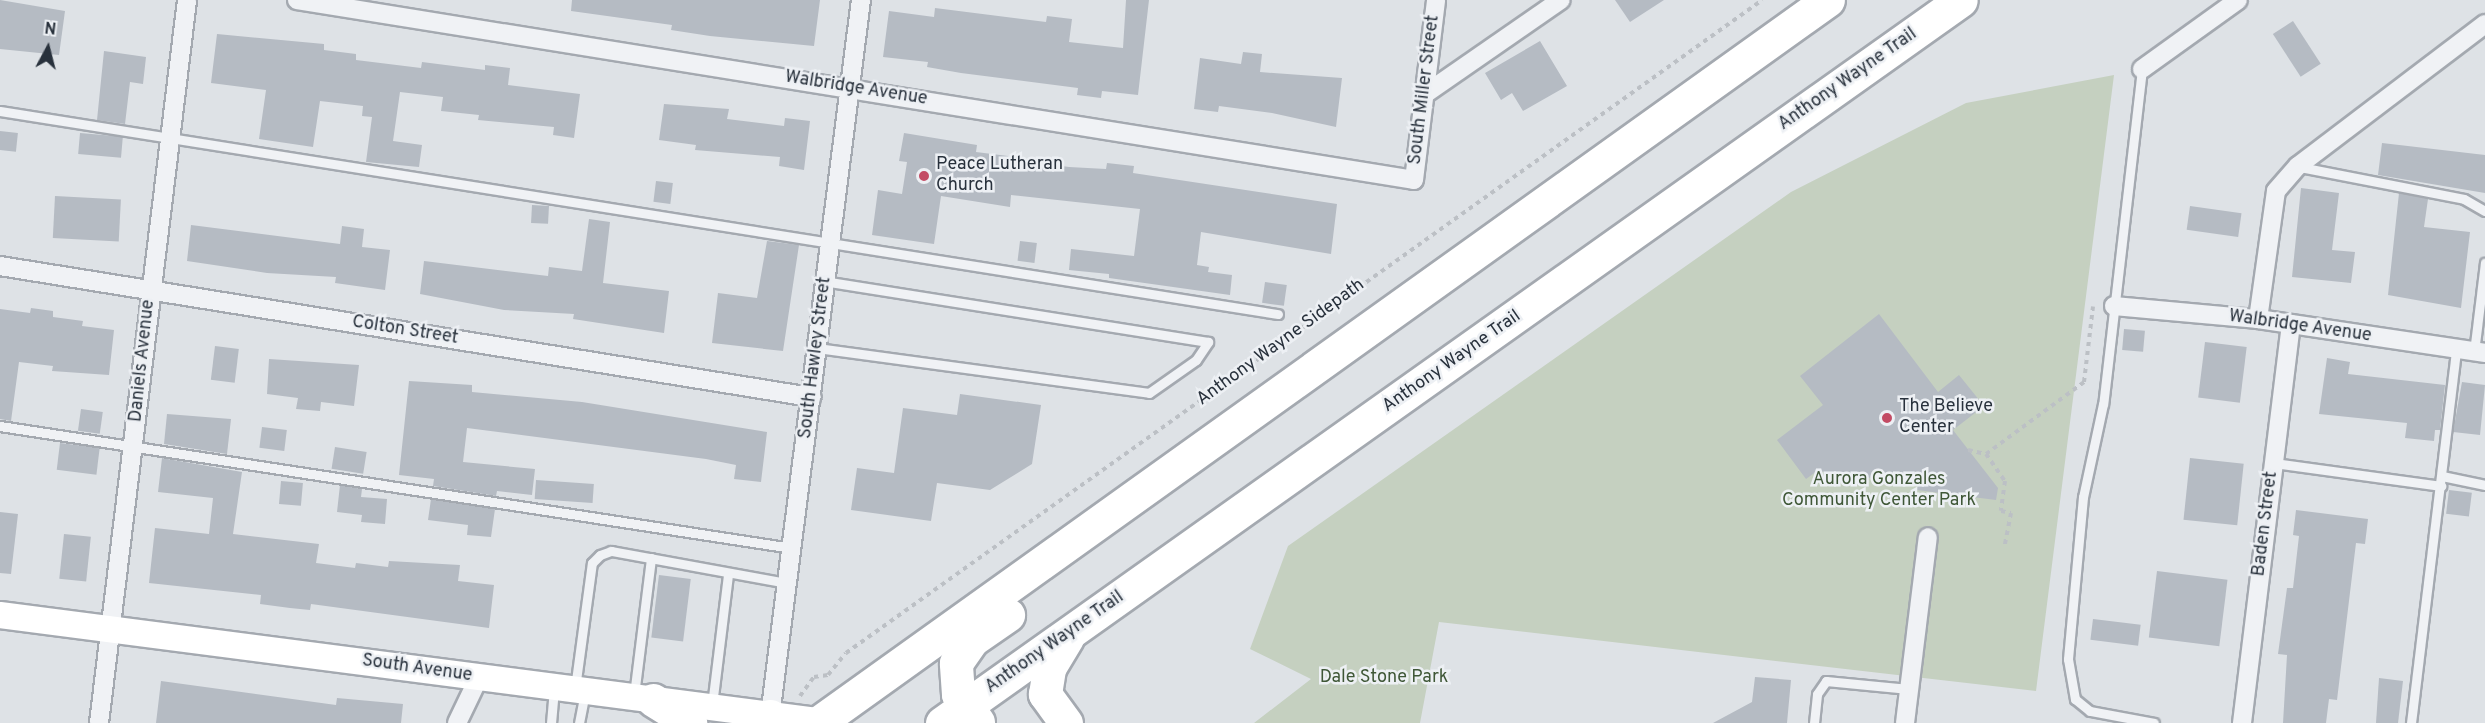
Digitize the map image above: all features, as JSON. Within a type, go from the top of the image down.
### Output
[{"type":"highway","points":[[824,722],[1124,504],[1828,0]]},
{"type":"highway","name":"Anthony Wayne Trail","points":[[963,717],[1070,633],[1961,0]]},
{"type":"highway","points":[[963,717],[958,694],[956,663],[972,640],[1100,548],[1124,504]]},
{"type":"highway","points":[[1066,723],[1045,694],[1049,668],[1070,633]]},
{"type":"highway","points":[[643,699],[701,716]]},
{"type":"street","name":"Daniels Avenue","points":[[99,723],[134,447],[150,290],[188,0]]},
{"type":"street","name":"Walbridge Avenue","points":[[297,0],[1414,180]]},
{"type":"street","name":"South Hawley Street","points":[[774,719],[787,583],[861,0]]},
{"type":"street","name":"South Miller Street","points":[[1414,180],[1437,0]]},
{"type":"street","points":[[1425,94],[1562,0]]},
{"type":"street","points":[[2142,69],[2238,0]]},
{"type":"street","points":[[2258,319],[2276,191],[2298,166],[2485,24]]},
{"type":"street","name":"Colton Street","points":[[0,266],[811,398]]},
{"type":"street","name":"Walbridge Avenue","points":[[2114,306],[2258,319],[2480,353]]},
{"type":"street","name":"Baden Street","points":[[2242,723],[2291,324]]},
{"type":"street","points":[[1905,723],[1928,537]]},
{"type":"street","name":"South Avenue","points":[[0,615],[643,699]]},
{"type":"street","points":[[457,723],[479,677]]},
{"type":"street","points":[[701,716],[824,722]]},
{"type":"lane","points":[[2142,69],[2103,404],[2083,497],[2070,631],[2069,684],[2075,699],[2091,711],[2154,723]]},
{"type":"lane","points":[[0,111],[1278,314]]},
{"type":"lane","points":[[2298,166],[2464,199],[2485,211]]},
{"type":"lane","points":[[2480,353],[2485,263]]},
{"type":"lane","points":[[817,348],[1149,393],[1196,360],[1208,342],[825,281]]},
{"type":"lane","points":[[2411,723],[2456,350]]},
{"type":"lane","points":[[0,426],[792,548]]},
{"type":"lane","points":[[2274,463],[2485,485]]},
{"type":"lane","points":[[579,723],[572,690],[592,563],[611,551],[787,583]]},
{"type":"lane","points":[[643,699],[651,558]]},
{"type":"lane","points":[[701,716],[728,574]]},
{"type":"lane","points":[[1814,723],[1817,694],[1826,681],[1909,689]]},
{"type":"lane","points":[[550,723],[572,690]]},
{"type":"path","name":"Anthony Wayne Sidepath","points":[[806,688],[813,676],[828,675],[846,653],[1762,0]]},
{"type":"path","points":[[1986,454],[2084,382],[2094,303],[2114,306]]},
{"type":"path","points":[[1968,450],[1986,454],[2005,481],[2001,511],[2011,513],[2005,545]]},
{"type":"green space","points":[[2114,75],[2036,691],[1439,622],[1420,723],[1254,723],[1311,679],[1250,649],[1288,546],[1791,192],[1966,103]]},
{"type":"building","points":[[0,0],[65,11],[59,55],[0,49]]},
{"type":"building","points":[[572,0],[820,0],[814,46],[710,36],[671,30],[672,25],[571,11]]},
{"type":"building","points":[[1126,0],[1149,0],[1138,95],[1102,91],[1101,98],[1077,95],[1078,88],[961,73],[927,67],[928,62],[883,57],[889,11],[934,17],[935,8],[1046,22],[1047,16],[1072,19],[1069,42],[1123,48]]},
{"type":"building","points":[[1615,0],[1664,0],[1630,22]]},
{"type":"building","points":[[2293,21],[2321,64],[2301,77],[2273,34]]},
{"type":"building","points":[[217,34],[324,44],[324,50],[356,54],[356,60],[421,68],[422,62],[485,70],[485,65],[510,68],[508,85],[580,94],[574,138],[553,135],[554,127],[478,120],[479,115],[441,111],[443,97],[400,92],[393,141],[422,145],[419,167],[366,162],[372,117],[362,116],[363,106],[320,101],[313,147],[259,139],[266,90],[211,83]]},
{"type":"building","points":[[1540,41],[1567,86],[1523,111],[1512,93],[1501,100],[1485,73]]},
{"type":"building","points":[[104,51],[146,57],[143,84],[130,82],[125,124],[97,120]]},
{"type":"building","points":[[1243,52],[1262,54],[1260,72],[1342,78],[1336,127],[1272,113],[1219,106],[1218,112],[1194,109],[1200,58],[1241,64]]},
{"type":"building","points":[[664,104],[729,109],[727,119],[784,126],[785,118],[810,121],[804,170],[779,166],[780,157],[695,150],[696,145],[659,140]]},
{"type":"building","points":[[0,131],[18,133],[16,152],[0,150]]},
{"type":"building","points":[[80,133],[123,137],[121,158],[78,154]]},
{"type":"building","points":[[904,133],[977,145],[976,152],[1016,157],[1016,160],[1106,169],[1107,163],[1134,166],[1133,173],[1337,204],[1331,254],[1201,232],[1197,265],[1209,267],[1208,272],[1232,275],[1230,295],[1109,278],[1109,274],[1069,270],[1071,249],[1134,256],[1140,209],[1011,195],[1010,207],[941,196],[934,244],[872,235],[878,190],[902,194],[907,162],[899,161]]},
{"type":"building","points":[[2382,143],[2485,155],[2485,193],[2378,175]]},
{"type":"building","points":[[656,181],[673,183],[670,204],[653,202]]},
{"type":"building","points":[[2301,188],[2339,193],[2332,250],[2355,252],[2351,283],[2292,277]]},
{"type":"building","points":[[2399,193],[2428,199],[2424,227],[2470,232],[2461,308],[2388,295]]},
{"type":"building","points":[[55,196],[121,199],[119,241],[53,238]]},
{"type":"building","points":[[532,205],[549,206],[548,224],[531,223]]},
{"type":"building","points":[[2190,206],[2241,213],[2238,237],[2187,230]]},
{"type":"building","points":[[589,219],[610,222],[603,283],[669,291],[664,333],[573,319],[574,314],[504,310],[420,294],[424,261],[548,276],[549,267],[582,271]]},
{"type":"building","points":[[191,225],[340,244],[342,226],[364,229],[362,247],[390,250],[385,290],[335,283],[336,277],[267,273],[187,261]]},
{"type":"building","points":[[767,241],[799,245],[783,351],[712,343],[718,293],[757,298]]},
{"type":"building","points":[[1020,241],[1037,243],[1034,263],[1018,261]]},
{"type":"building","points":[[1265,282],[1287,285],[1284,306],[1262,303]]},
{"type":"building","points":[[31,308],[53,311],[53,317],[83,321],[82,326],[114,330],[109,375],[52,371],[53,366],[19,362],[11,421],[0,419],[0,309],[30,313]]},
{"type":"building","name":"The Believe Center","points":[[1879,314],[1938,392],[1959,375],[1984,406],[1953,430],[1998,488],[1996,500],[1917,490],[1918,484],[1817,471],[1806,479],[1777,440],[1823,405],[1800,376]]},
{"type":"building","points":[[2124,329],[2145,331],[2143,352],[2122,350]]},
{"type":"building","points":[[2205,342],[2247,347],[2240,403],[2198,398]]},
{"type":"building","points":[[215,346],[239,349],[235,383],[211,380]]},
{"type":"building","points":[[2327,358],[2350,362],[2348,374],[2445,385],[2440,430],[2435,430],[2434,441],[2405,438],[2407,423],[2319,414]]},
{"type":"building","points":[[269,359],[359,365],[354,406],[321,402],[320,411],[296,409],[298,398],[267,394]]},
{"type":"building","points":[[409,381],[472,385],[472,392],[582,402],[767,432],[761,482],[734,479],[736,465],[706,459],[467,428],[463,462],[535,469],[532,495],[497,491],[496,496],[433,486],[434,479],[399,475]]},
{"type":"building","points":[[2462,382],[2485,385],[2480,435],[2453,432]]},
{"type":"building","points":[[960,394],[1041,405],[1032,464],[990,490],[937,483],[931,521],[851,510],[857,468],[894,473],[903,408],[957,415]]},
{"type":"building","points":[[81,409],[103,412],[100,434],[78,431]]},
{"type":"building","points":[[167,414],[231,419],[227,454],[164,444]]},
{"type":"building","points":[[262,427],[287,430],[284,451],[259,448]]},
{"type":"building","points":[[60,443],[100,448],[96,475],[57,470]]},
{"type":"building","points":[[335,447],[367,452],[363,474],[332,469]]},
{"type":"building","points":[[162,458],[242,472],[233,534],[319,544],[316,563],[355,568],[356,563],[388,567],[389,561],[460,565],[458,581],[494,585],[489,628],[311,604],[310,610],[290,608],[260,604],[261,595],[149,583],[155,528],[209,534],[213,498],[158,492]]},
{"type":"building","points":[[2190,458],[2244,464],[2237,525],[2184,520]]},
{"type":"building","points":[[536,480],[594,484],[593,503],[535,499]]},
{"type":"building","points":[[281,481],[303,483],[301,506],[279,504]]},
{"type":"building","points":[[340,485],[362,489],[361,497],[387,499],[385,524],[361,522],[362,515],[337,512]]},
{"type":"building","points":[[2449,490],[2472,493],[2469,517],[2446,514]]},
{"type":"building","points":[[431,499],[495,509],[491,537],[467,535],[468,525],[428,520]]},
{"type":"building","points":[[2296,510],[2368,519],[2365,544],[2356,543],[2337,700],[2329,699],[2326,723],[2283,723],[2287,655],[2278,654],[2287,588],[2293,588],[2299,536],[2293,535]]},
{"type":"building","points":[[0,512],[18,514],[11,574],[0,573]]},
{"type":"building","points":[[64,534],[91,537],[86,582],[59,579]]},
{"type":"building","points":[[2157,571],[2227,580],[2219,646],[2149,638]]},
{"type":"building","points":[[659,575],[691,579],[683,641],[651,638]]},
{"type":"building","points":[[2093,619],[2141,625],[2138,646],[2090,640]]},
{"type":"building","points":[[1755,677],[1791,680],[1787,723],[1713,723],[1752,702]]},
{"type":"building","points":[[2379,678],[2403,681],[2398,723],[2376,723]]},
{"type":"building","points":[[161,681],[336,705],[337,698],[403,704],[401,723],[156,723]]},
{"type":"place","name":"Peace Lutheran Church","points":[[924,176]]},
{"type":"place","name":"The Believe Center","points":[[1887,418]]},
{"type":"park label","name":"Aurora Gonzales Community Center Park","points":[[1879,491]]},
{"type":"park label","name":"Dale Stone Park","points":[[1384,678]]}]
